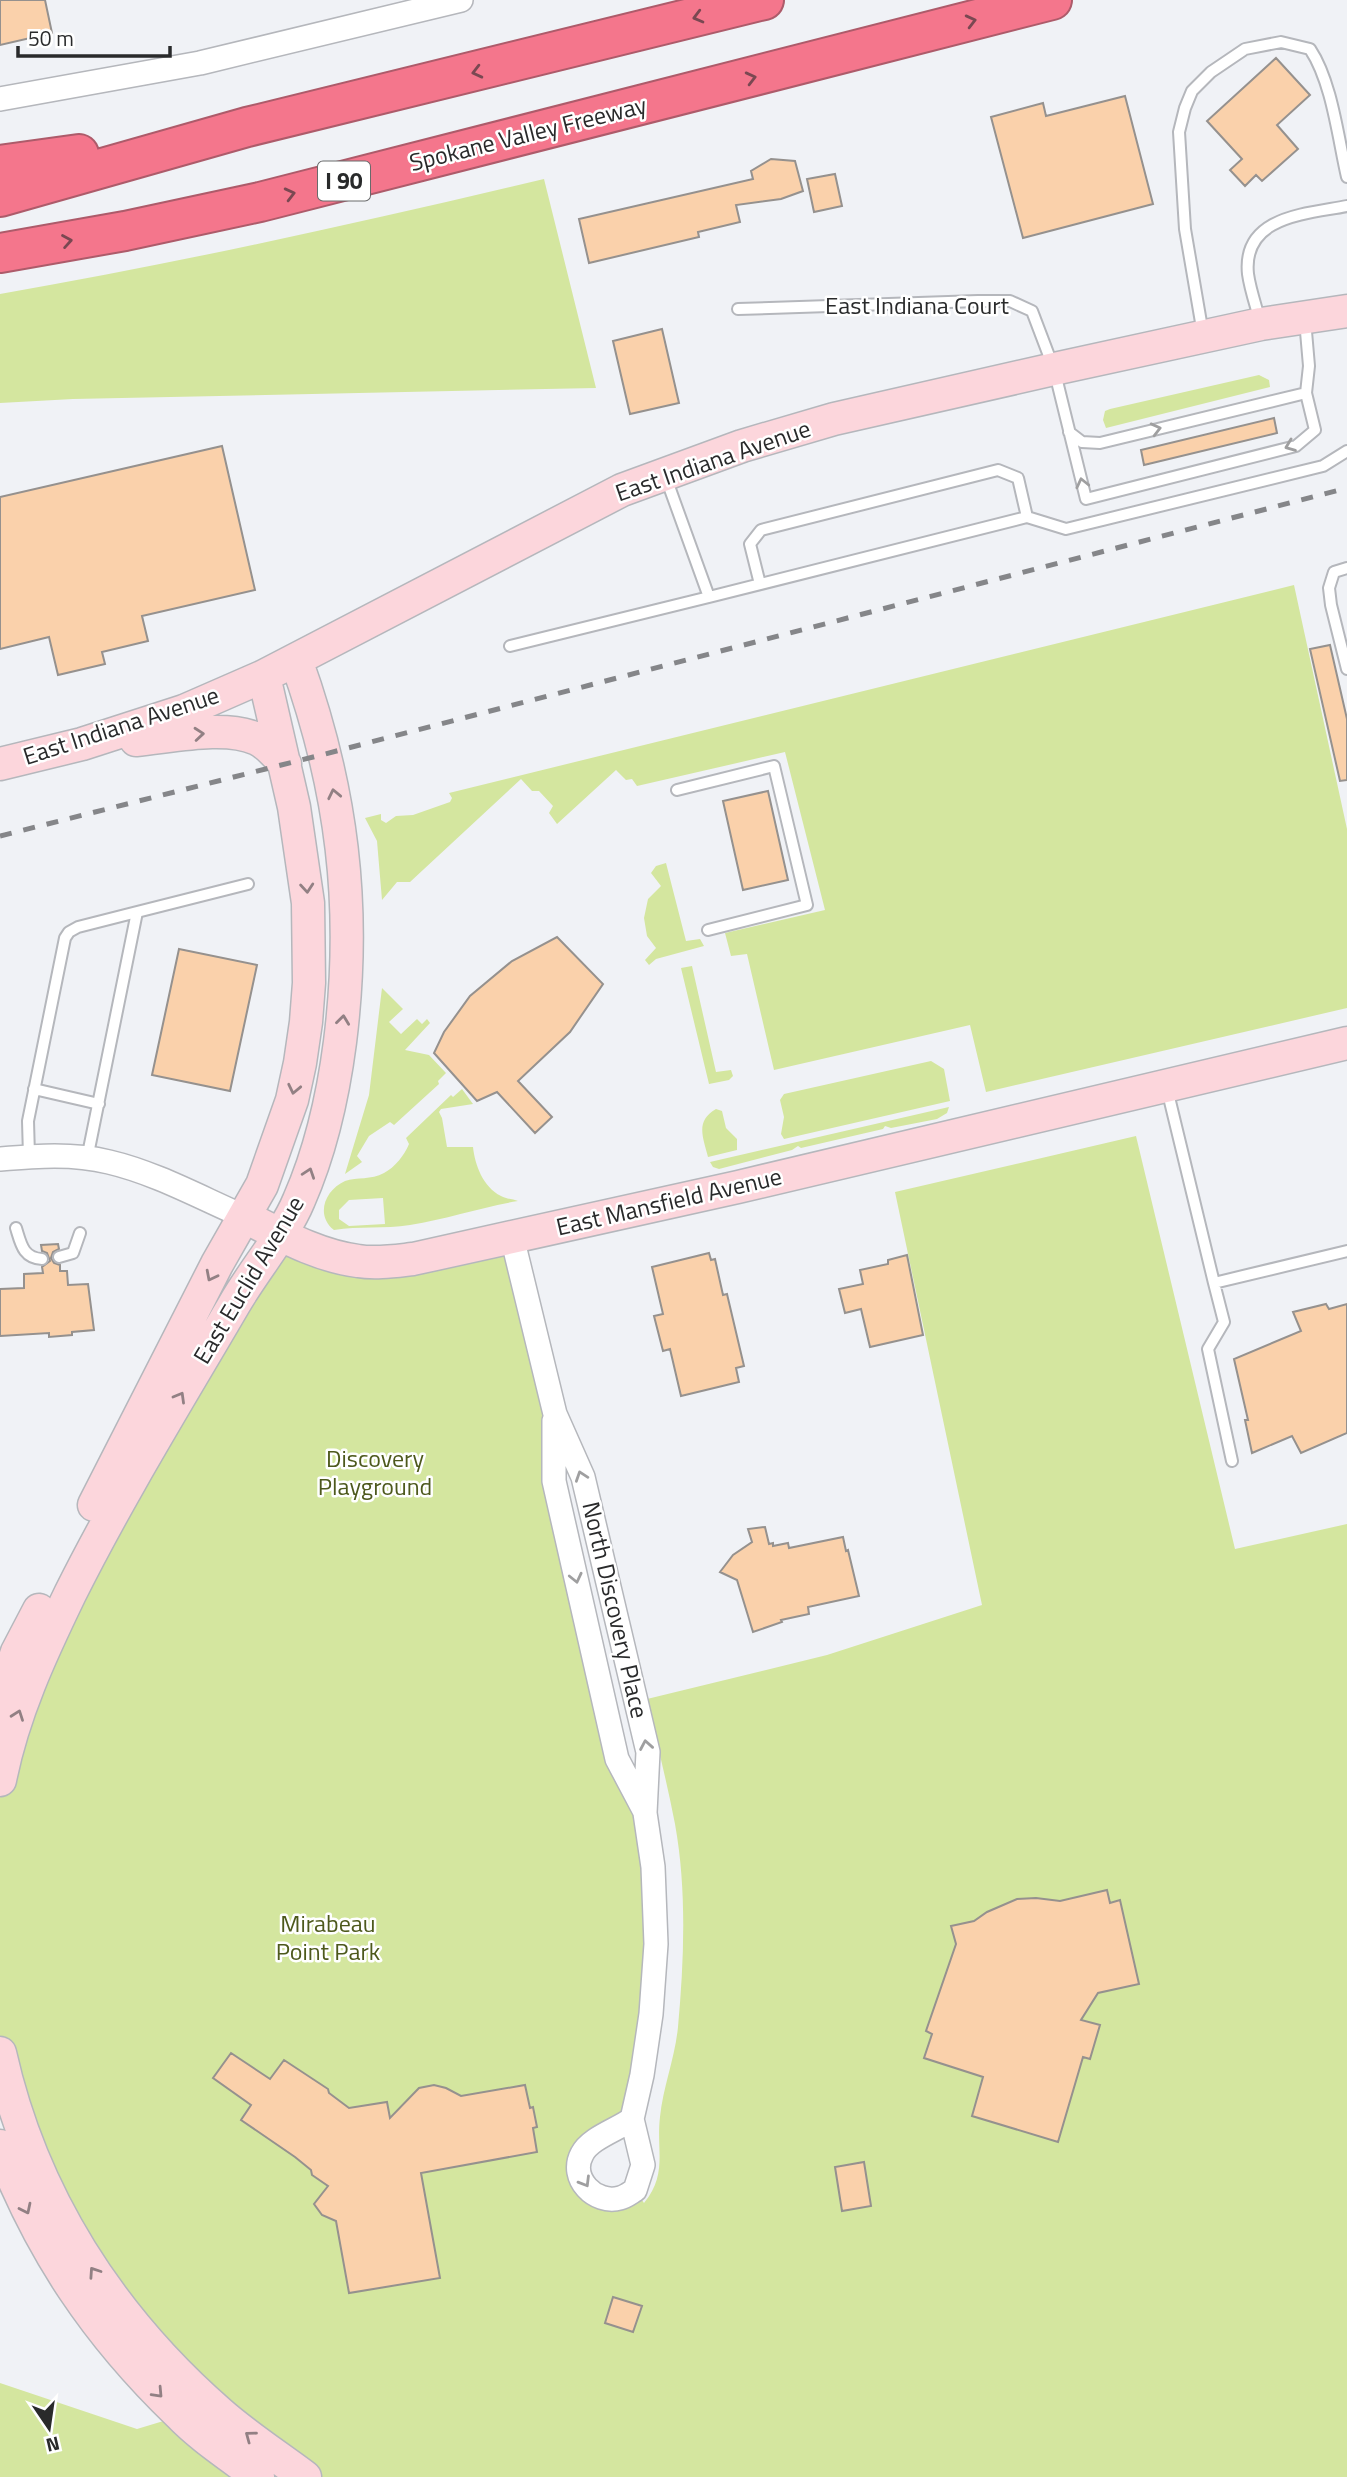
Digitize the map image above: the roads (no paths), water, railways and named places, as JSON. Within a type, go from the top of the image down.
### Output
[{"type":"highway","points":[[0,197],[247,127],[764,0]]},
{"type":"highway","name":"Spokane Valley Freeway","points":[[0,253],[125,231],[260,202],[1052,0]]},
{"type":"highway","points":[[0,165],[247,127]]},
{"type":"street","points":[[0,99],[200,63],[461,0]]},
{"type":"street","name":"East Indiana Avenue","points":[[0,764],[82,744],[184,711],[296,660],[622,490],[742,446],[834,419],[1054,369],[1261,324],[1347,311]]},
{"type":"street","name":"East Euclid Avenue","points":[[0,1780],[8,1742],[41,1654],[103,1529],[251,1275],[299,1202],[334,1088],[344,1009],[348,938],[345,867],[337,811],[312,704],[296,660]]},
{"type":"street","name":"East Euclid Avenue","points":[[0,1702],[17,1652],[217,1264],[262,1185],[292,1100],[306,1022],[309,982],[307,892],[295,807],[264,676]]},
{"type":"street","points":[[82,744],[219,732],[244,734],[260,740],[285,764]]},
{"type":"street","name":"East Mansfield Avenue","points":[[0,1159],[46,1155],[108,1161],[150,1176],[279,1234],[340,1258],[379,1263],[413,1259],[686,1199],[1347,1042]]},
{"type":"street","name":"North Discovery Place","points":[[512,1237],[555,1414],[583,1477],[648,1752],[645,1813],[656,1904],[654,1988],[642,2075],[632,2119]]},
{"type":"street","name":"North Discovery Place","points":[[555,1414],[554,1481],[560,1508],[617,1759],[645,1813]]},
{"type":"street","points":[[0,2053],[8,2087],[37,2169],[57,2213],[106,2290],[173,2370],[222,2415],[305,2477]]},
{"type":"street","points":[[0,2146],[24,2205],[47,2247],[97,2324],[180,2416],[258,2477]]},
{"type":"lane","points":[[1204,336],[1185,229],[1179,132],[1192,90],[1210,72],[1245,49],[1281,42],[1310,49],[1318,61],[1325,85],[1347,177]]},
{"type":"lane","points":[[1261,324],[1248,275],[1250,248],[1258,235],[1285,218],[1347,206]]},
{"type":"lane","name":"East Indiana Court","points":[[738,309],[1010,301],[1032,311],[1054,369],[1086,499],[1296,446],[1315,430],[1306,393]]},
{"type":"lane","points":[[1069,432],[1082,442],[1100,443],[1306,393],[1309,366],[1305,317]]},
{"type":"lane","points":[[510,646],[1027,517],[1066,529],[1323,466],[1347,451]]},
{"type":"lane","points":[[760,584],[750,544],[761,530],[998,470],[1018,478],[1027,517]]},
{"type":"lane","points":[[664,474],[709,597]]},
{"type":"lane","points":[[1347,568],[1334,572],[1329,588],[1347,669]]},
{"type":"lane","points":[[677,790],[774,766],[807,905],[708,930]]},
{"type":"lane","points":[[29,1156],[28,1121],[65,938],[69,932],[78,927],[248,884]]},
{"type":"lane","points":[[87,1159],[137,912]]},
{"type":"lane","points":[[1166,1086],[1224,1322],[1208,1349],[1232,1461]]},
{"type":"lane","points":[[34,1089],[99,1104]]},
{"type":"lane","points":[[16,1228],[25,1253],[32,1258],[42,1259]]},
{"type":"lane","points":[[59,1257],[73,1253],[80,1233]]},
{"type":"lane","points":[[1214,1283],[1347,1251]]},
{"type":"railway","points":[[0,836],[1347,488]]},
{"type":"park label","name":"Discovery Playground","points":[[375,1473]]},
{"type":"park label","name":"Mirabeau Point Park","points":[[328,1938]]}]
